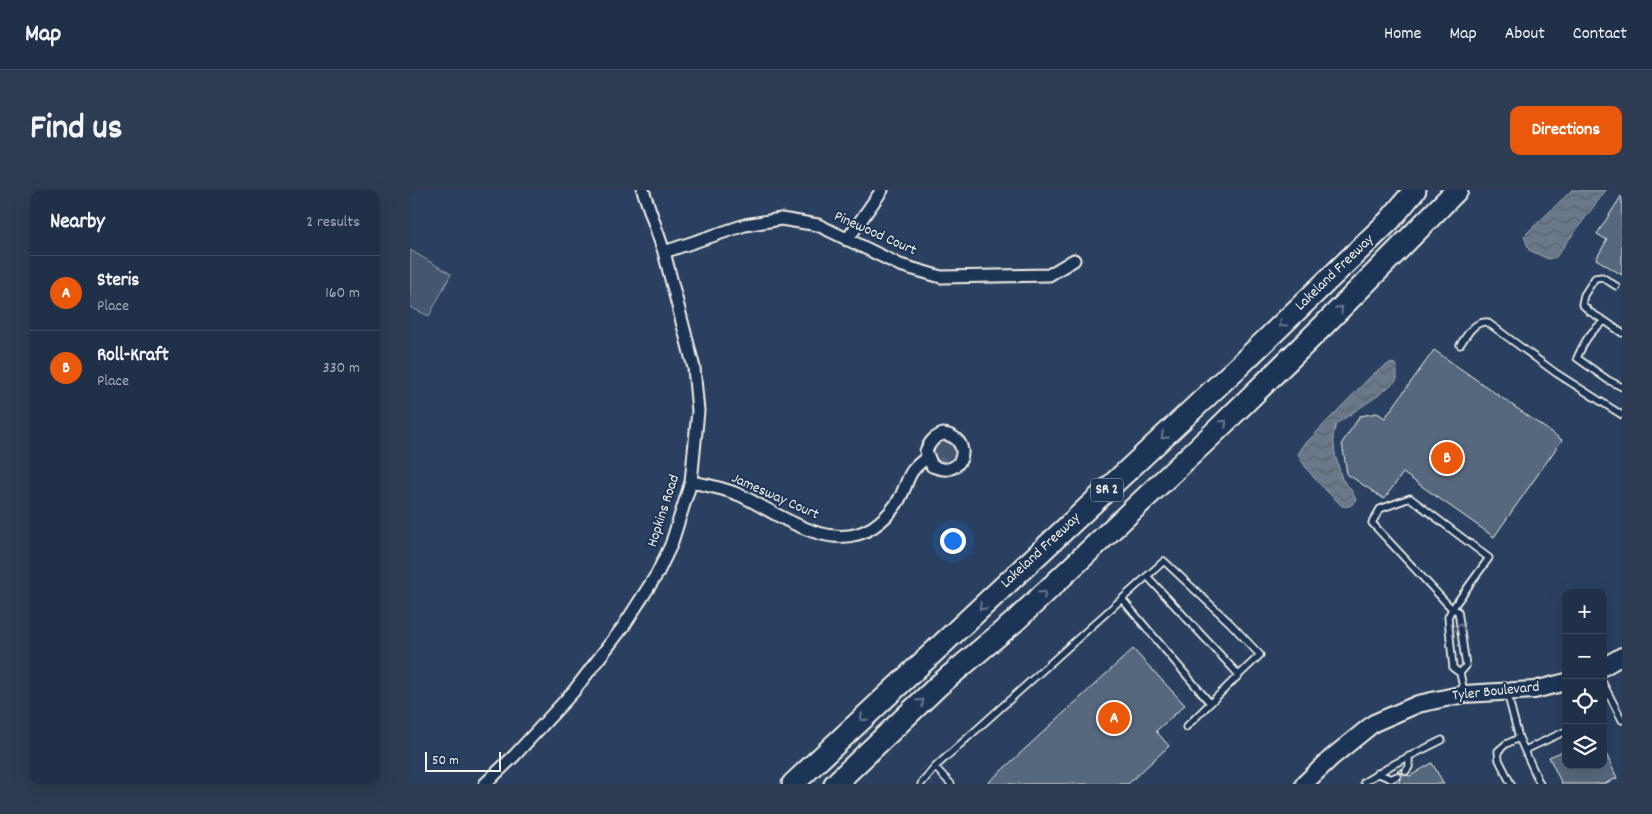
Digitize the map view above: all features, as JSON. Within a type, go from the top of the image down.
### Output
[{"type":"highway","name":"Lakeland Freeway","points":[[793,784],[1233,372],[1390,220],[1415,190]]},
{"type":"highway","name":"Lakeland Freeway","points":[[835,784],[939,685],[1014,622],[1216,431],[1457,190]]},
{"type":"street","name":"Hopkins Road","points":[[485,784],[514,756],[573,692],[623,627],[657,574],[671,546],[691,482],[697,432],[698,389],[687,335],[664,252],[643,190]]},
{"type":"street","points":[[847,240],[882,190]]},
{"type":"street","name":"Pinewood Court","points":[[664,252],[745,225],[781,219],[818,225],[900,265],[941,276],[1049,275],[1074,260]]},
{"type":"street","name":"Jamesway Court","points":[[691,482],[715,487],[740,496],[807,530],[824,535],[838,536],[860,533],[872,528],[886,516],[898,502],[907,478],[913,469],[928,456]]},
{"type":"street","points":[[1607,665],[1622,656]]},
{"type":"street","name":"Tyler Boulevard","points":[[1308,782],[1331,758],[1374,723],[1418,704],[1464,694],[1534,690],[1562,683]]},
{"type":"lane","points":[[1616,286],[1602,277],[1594,278],[1584,295],[1582,304],[1590,312],[1622,333]]},
{"type":"lane","points":[[1605,321],[1596,327],[1586,339],[1577,358],[1608,380],[1622,387]]},
{"type":"lane","points":[[1460,345],[1476,324],[1487,322],[1556,373],[1622,415]]},
{"type":"lane","points":[[1460,673],[1466,666],[1458,612],[1452,609],[1372,523],[1380,509],[1410,498],[1489,558],[1452,609],[1448,617],[1453,668],[1460,673],[1464,694]]},
{"type":"lane","points":[[921,784],[935,767],[1164,561],[1230,623],[1260,655],[1186,727]]},
{"type":"lane","points":[[1147,576],[1238,675]]},
{"type":"lane","points":[[1122,599],[1210,703]]},
{"type":"lane","points":[[1607,691],[1622,720]]},
{"type":"lane","points":[[1507,692],[1519,738],[1540,784]]},
{"type":"lane","points":[[1525,750],[1562,733]]},
{"type":"lane","points":[[1511,784],[1499,760],[1498,751],[1506,744],[1519,738]]},
{"type":"lane","points":[[1364,782],[1377,773],[1442,740]]},
{"type":"lane","points":[[1406,771],[1409,767],[1409,756]]},
{"type":"lane","points":[[935,767],[951,784]]},
{"type":"lane","points":[[1377,773],[1391,778],[1397,776]]},
{"type":"green space","points":[[410,250],[451,274],[429,316],[410,307]]},
{"type":"green space","points":[[945,440],[954,443],[957,452],[954,461],[945,464],[936,461],[933,452],[936,443]]},
{"type":"water","points":[[1572,190],[1606,190],[1556,257],[1548,259],[1529,250],[1524,236]]},
{"type":"water","points":[[1390,363],[1395,364],[1397,380],[1376,397],[1336,424],[1333,435],[1335,454],[1342,479],[1352,491],[1356,500],[1350,506],[1342,506],[1312,475],[1298,454],[1304,445],[1373,374]]},
{"type":"building","points":[[1622,195],[1622,275],[1596,259],[1607,240],[1597,234]]},
{"type":"building","points":[[1434,350],[1562,440],[1494,537],[1403,473],[1384,499],[1347,474],[1342,443],[1360,416],[1377,413],[1385,418]]},
{"type":"building","points":[[1133,649],[1185,705],[1156,731],[1169,746],[1128,784],[987,784]]},
{"type":"building","points":[[1562,752],[1562,769],[1607,769],[1607,756],[1617,778],[1604,784],[1562,784],[1549,757]]},
{"type":"building","points":[[1432,763],[1444,784],[1396,784],[1400,782],[1399,780],[1402,776],[1397,771],[1402,768],[1403,774],[1410,776]]},
{"type":"place","name":"Roll-Kraft","points":[[1447,458]]},
{"type":"place","name":"Steris","points":[[1114,718]]}]
